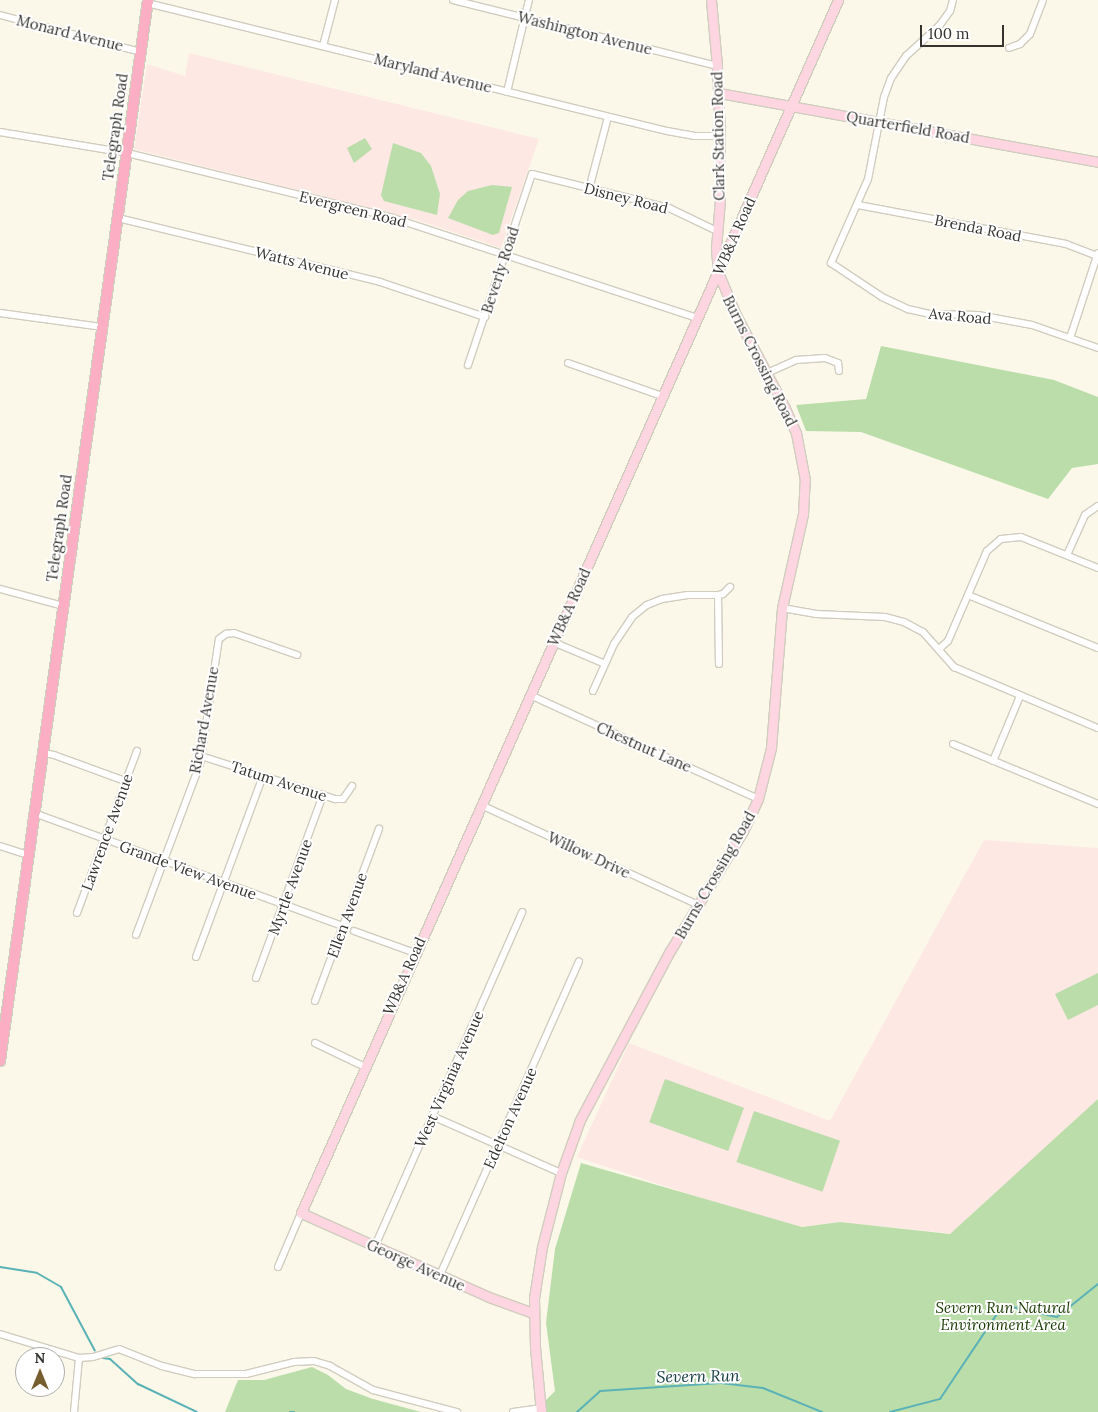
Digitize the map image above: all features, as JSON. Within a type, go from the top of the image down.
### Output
[{"type":"main road","name":"Telegraph Road","points":[[0,1061],[148,2]]},
{"type":"street","points":[[323,46],[335,0]]},
{"type":"street","name":"Washington Avenue","points":[[452,0],[717,66]]},
{"type":"street","points":[[507,92],[529,0]]},
{"type":"street","name":"Clark Station Road","points":[[711,0],[719,93],[720,199],[717,231],[718,272]]},
{"type":"street","name":"WB&A Road","points":[[300,1213],[838,0]]},
{"type":"street","points":[[858,205],[868,179],[887,87],[895,70],[912,50],[940,25],[954,0]]},
{"type":"street","points":[[1009,48],[1020,44],[1030,34],[1043,0]]},
{"type":"street","name":"Maryland Avenue","points":[[148,2],[608,117],[682,134],[720,136]]},
{"type":"street","name":"Monard Avenue","points":[[0,15],[141,52]]},
{"type":"street","name":"Quarterfield Road","points":[[719,93],[1098,162]]},
{"type":"street","points":[[589,190],[608,117]]},
{"type":"street","name":"Evergreen Road","points":[[0,132],[127,153],[398,219],[697,318]]},
{"type":"street","name":"Disney Road","points":[[532,174],[589,190],[679,211],[717,231]]},
{"type":"street","name":"Beverly Road","points":[[468,365],[532,174]]},
{"type":"street","name":"Brenda Road","points":[[858,205],[1066,244],[1098,255]]},
{"type":"street","name":"Ava Road","points":[[858,205],[831,263],[882,297],[908,309],[930,314],[978,315],[1032,325],[1098,348]]},
{"type":"street","name":"Watts Avenue","points":[[118,218],[380,282],[485,317]]},
{"type":"street","points":[[1070,338],[1098,255]]},
{"type":"street","name":"Burns Crossing Road","points":[[540,1410],[533,1313],[539,1262],[561,1173],[580,1120],[698,905],[744,831],[758,799],[771,748],[782,608],[802,519],[805,480],[796,433],[735,313],[718,272]]},
{"type":"street","points":[[0,313],[102,327]]},
{"type":"street","points":[[767,373],[796,360],[825,358],[838,363],[839,371]]},
{"type":"street","points":[[568,363],[662,396]]},
{"type":"street","points":[[1067,555],[1085,515],[1098,506]]},
{"type":"street","points":[[939,649],[948,641],[987,551],[1001,539],[1021,537],[1098,568]]},
{"type":"street","points":[[593,691],[621,630],[632,617],[647,605],[662,599],[688,595],[718,596],[730,587]]},
{"type":"street","points":[[0,589],[63,606]]},
{"type":"street","points":[[968,595],[1098,648]]},
{"type":"street","points":[[718,596],[719,664]]},
{"type":"street","points":[[782,608],[816,614],[895,619],[923,632],[954,668],[1098,728]]},
{"type":"street","name":"Richard Avenue","points":[[136,935],[201,756],[216,645],[220,637],[234,633],[297,655]]},
{"type":"street","points":[[553,642],[605,664]]},
{"type":"street","name":"Chestnut Lane","points":[[530,695],[758,799]]},
{"type":"street","points":[[993,761],[1020,696]]},
{"type":"street","points":[[953,744],[1098,804]]},
{"type":"street","name":"Lawrence Avenue","points":[[77,913],[137,751]]},
{"type":"street","points":[[43,753],[54,754],[125,781]]},
{"type":"street","name":"Tatum Avenue","points":[[201,756],[341,799],[352,786]]},
{"type":"street","points":[[196,957],[263,776]]},
{"type":"street","name":"Myrtle Avenue","points":[[256,978],[324,795]]},
{"type":"street","name":"Willow Drive","points":[[480,805],[698,905]]},
{"type":"street","name":"Grande View Avenue","points":[[34,813],[343,926]]},
{"type":"street","name":"Ellen Avenue","points":[[315,1001],[379,829]]},
{"type":"street","points":[[0,846],[28,855]]},
{"type":"street","name":"West Virginia Avenue","points":[[375,1246],[522,912]]},
{"type":"street","points":[[354,931],[415,953]]},
{"type":"street","name":"Edelton Avenue","points":[[440,1275],[579,961]]},
{"type":"street","points":[[315,1042],[364,1067]]},
{"type":"street","points":[[432,1116],[561,1173]]},
{"type":"street","points":[[278,1267],[300,1213]]},
{"type":"street","name":"George Avenue","points":[[300,1213],[502,1302],[533,1313]]},
{"type":"street","points":[[0,1334],[79,1358],[93,1357],[119,1349],[179,1371],[218,1375],[246,1374],[294,1362],[314,1361],[330,1366],[373,1390],[457,1412]]},
{"type":"street","points":[[74,1412],[79,1358]]},
{"type":"street","points":[[513,1412],[540,1410]]},
{"type":"shaded area","points":[[189,53],[539,139],[501,248],[417,220],[134,149],[147,64],[185,76]]},
{"type":"shaded area","points":[[984,840],[1098,848],[1098,1103],[964,1235],[840,1222],[791,1228],[577,1157],[629,1043],[830,1121]]},
{"type":"green space","points":[[365,138],[372,149],[354,163],[347,148]]},
{"type":"green space","points":[[393,143],[421,153],[431,166],[440,194],[437,215],[384,201],[381,195]]},
{"type":"green space","points":[[492,185],[512,187],[499,233],[493,235],[448,218],[458,200],[468,191]]},
{"type":"green space","points":[[881,346],[1054,380],[1098,397],[1098,464],[1072,468],[1048,499],[861,432],[806,431],[796,405],[866,399]]},
{"type":"green space","points":[[1098,973],[1098,1005],[1068,1020],[1055,994]]},
{"type":"green space","points":[[665,1079],[744,1108],[728,1151],[649,1122]]},
{"type":"green space","name":"Severn Run Natural Environment Area","points":[[1098,1099],[1098,1412],[546,1412],[543,1403],[555,1391],[546,1323],[555,1249],[581,1163],[802,1227],[840,1222],[950,1234]]},
{"type":"green space","points":[[754,1111],[840,1141],[822,1192],[736,1162]]},
{"type":"green space","points":[[312,1367],[328,1375],[346,1389],[373,1399],[421,1412],[225,1412],[238,1380],[264,1380]]},
{"type":"waterway","name":"Severn Run","points":[[0,1267],[37,1273],[61,1287],[95,1351]]},
{"type":"waterway","name":"Severn Run","points":[[890,1412],[940,1399],[1003,1305],[1057,1317],[1098,1284]]},
{"type":"waterway","name":"Severn Run","points":[[103,1358],[110,1359],[138,1384],[197,1412]]},
{"type":"waterway","name":"Severn Run","points":[[577,1412],[600,1391],[721,1383],[763,1388],[822,1412]]}]
